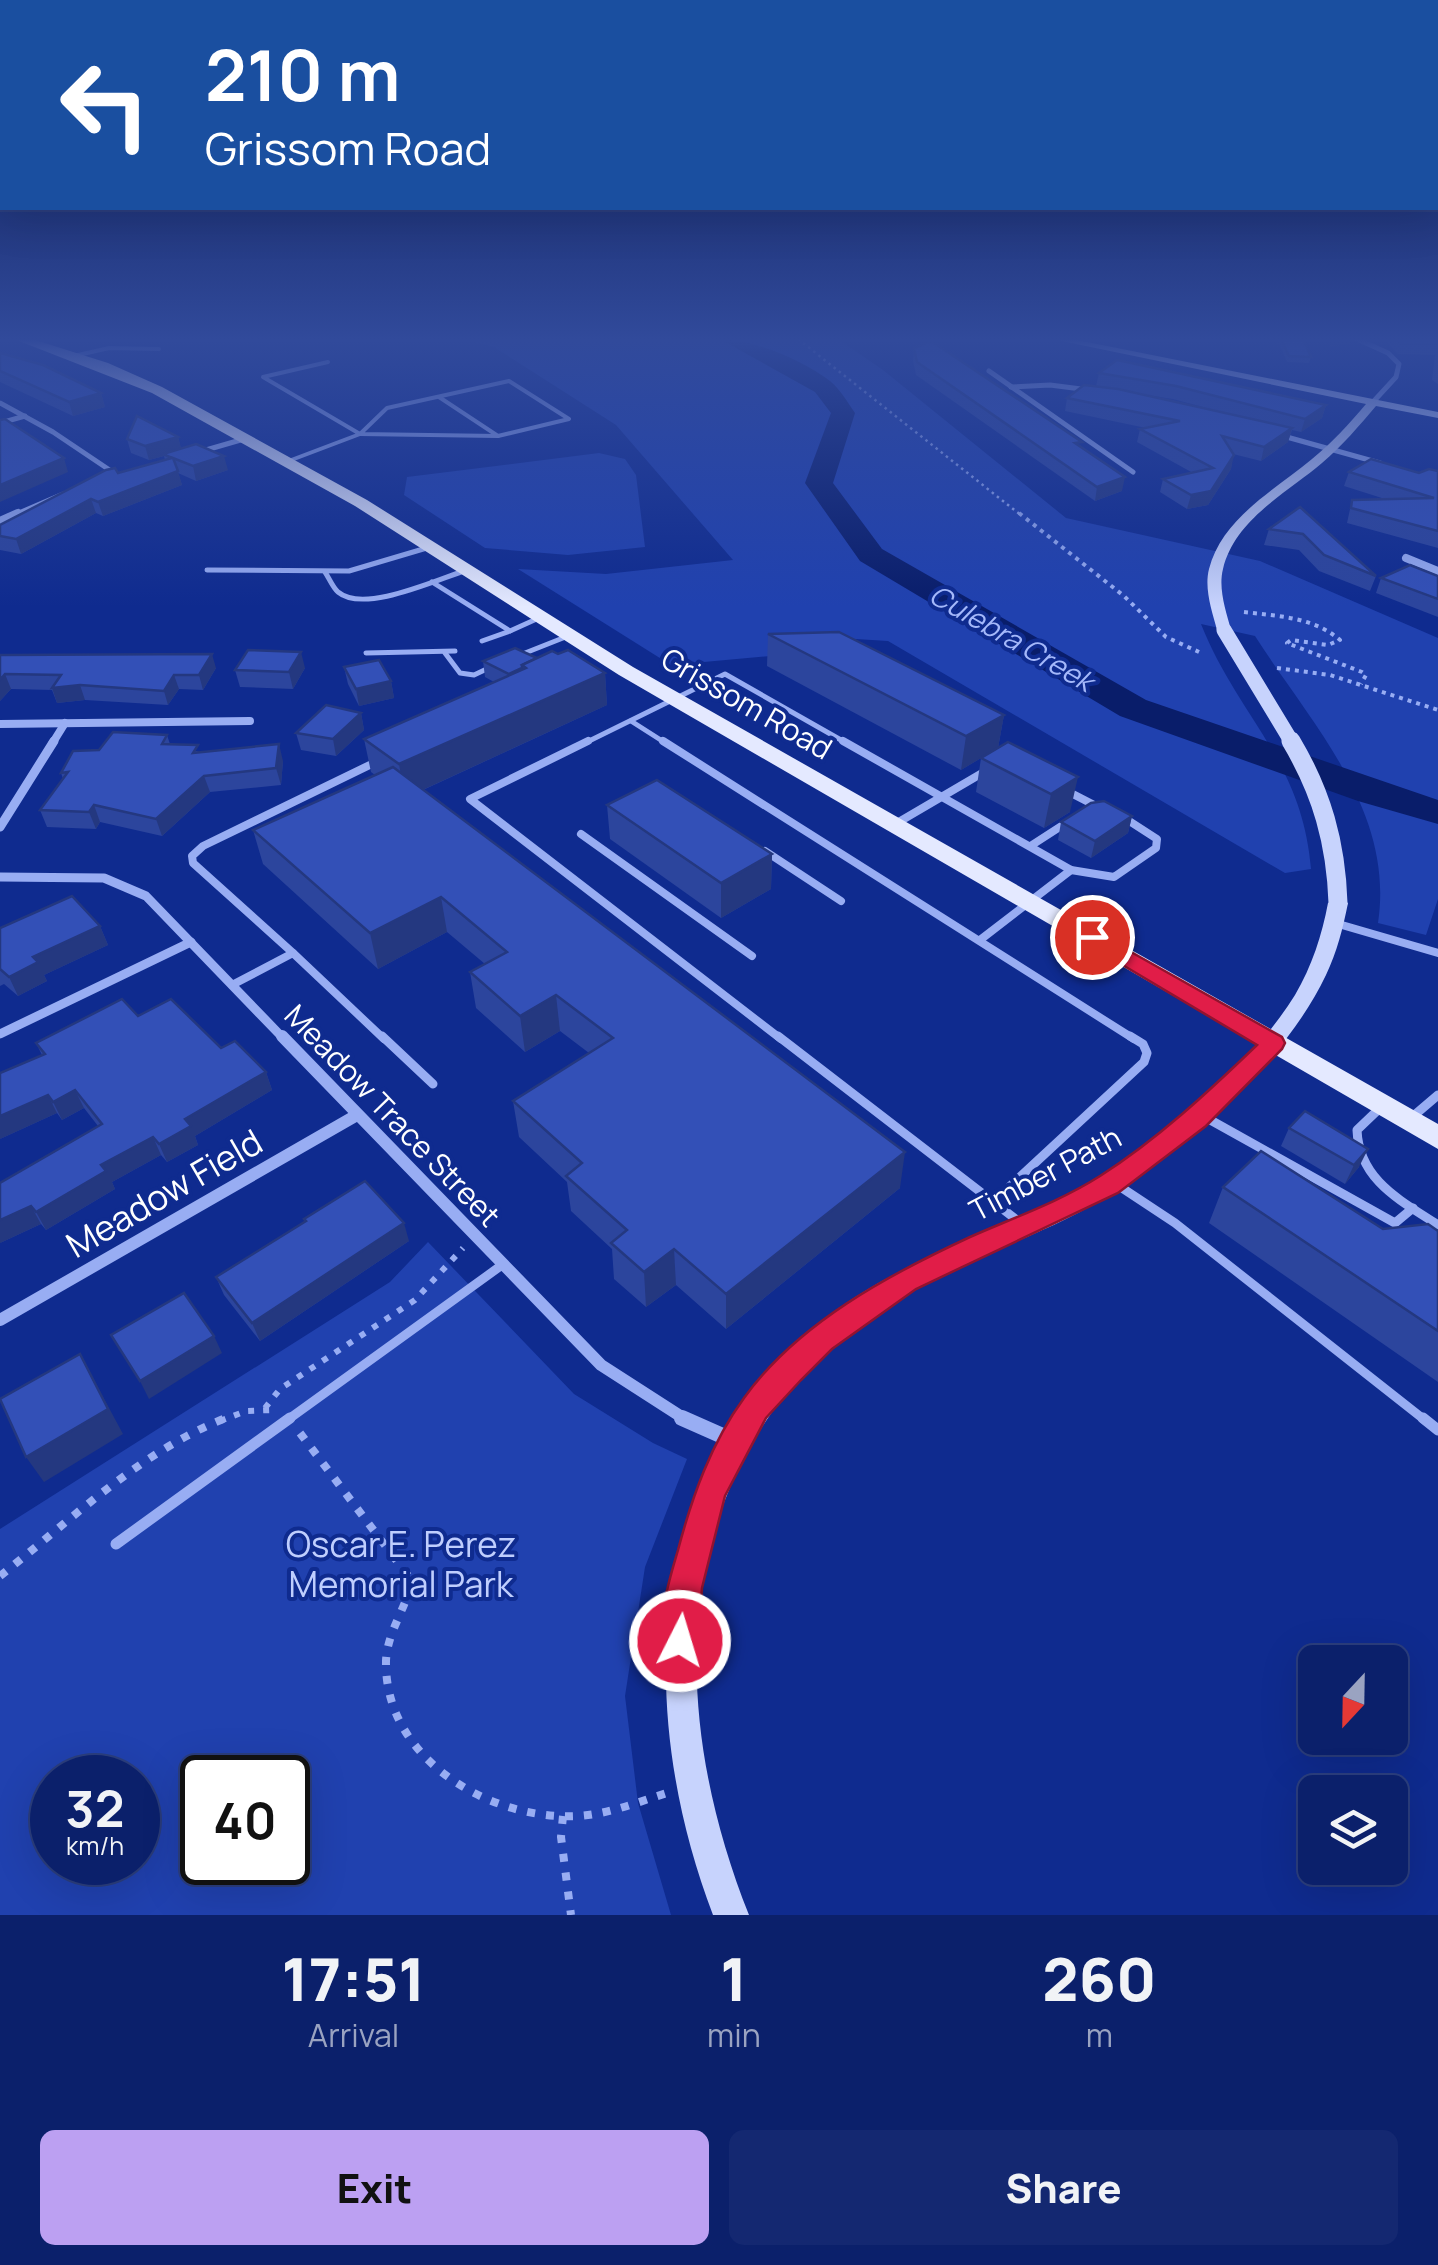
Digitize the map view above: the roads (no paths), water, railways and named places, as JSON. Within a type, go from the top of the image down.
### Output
[{"type":"main road","name":"Grissom Road","points":[[225,428],[430,547],[570,636],[596,658],[674,698],[1438,1138]]},
{"type":"street","points":[[44,428],[118,476]]},
{"type":"street","points":[[1070,428],[1133,472]]},
{"type":"street","name":"Timber Path","points":[[732,1915],[716,1880],[692,1787],[680,1697],[685,1588],[710,1492],[755,1408],[790,1370],[863,1308],[906,1280],[1112,1182],[1159,1150],[1273,1043],[1308,995],[1332,942],[1337,913],[1340,867],[1335,833],[1301,755],[1224,630],[1216,599],[1216,570],[1227,544],[1244,521],[1332,449],[1350,428]]},
{"type":"street","points":[[1263,430],[1383,464]]},
{"type":"street","points":[[183,456],[244,439]]},
{"type":"street","points":[[99,482],[134,471]]},
{"type":"street","points":[[0,521],[67,492]]},
{"type":"street","points":[[1406,558],[1438,571]]},
{"type":"street","points":[[0,724],[250,721]]},
{"type":"street","points":[[0,827],[65,723]]},
{"type":"street","name":"Meadow Trace Street","points":[[0,876],[104,878],[146,896],[601,1365],[681,1418],[734,1442]]},
{"type":"street","points":[[0,1034],[191,942]]},
{"type":"street","name":"Meadow Field","points":[[0,1320],[357,1115]]},
{"type":"lane","points":[[350,428],[360,434],[498,436],[530,428]]},
{"type":"lane","points":[[286,462],[326,450],[366,428]]},
{"type":"lane","points":[[487,428],[498,436]]},
{"type":"lane","points":[[207,570],[325,572],[370,568],[430,547]]},
{"type":"lane","points":[[325,572],[338,592],[362,600],[386,597],[466,570]]},
{"type":"lane","points":[[432,582],[510,631]]},
{"type":"lane","points":[[482,641],[541,617]]},
{"type":"lane","points":[[445,653],[460,673],[474,675],[570,636]]},
{"type":"lane","points":[[366,653],[455,651]]},
{"type":"lane","points":[[1026,1226],[470,800],[726,674],[1071,870],[1114,877],[1156,848],[1157,840],[1110,809],[1088,808]]},
{"type":"lane","points":[[631,722],[1143,1044],[1148,1054],[1144,1062],[994,1201]]},
{"type":"lane","points":[[379,760],[203,846],[192,856],[193,863],[433,1084]]},
{"type":"lane","points":[[893,825],[992,768]]},
{"type":"lane","points":[[1052,783],[1098,807]]},
{"type":"lane","points":[[1032,845],[1074,818]]},
{"type":"lane","points":[[581,834],[752,956]]},
{"type":"lane","points":[[762,850],[841,901]]},
{"type":"lane","points":[[980,940],[1071,870]]},
{"type":"lane","points":[[1337,913],[1438,953]]},
{"type":"lane","points":[[232,985],[293,953]]},
{"type":"lane","points":[[1408,1120],[1438,1094]]},
{"type":"lane","points":[[1382,1106],[1357,1130],[1356,1149],[1374,1182],[1438,1226]]},
{"type":"lane","points":[[1201,1114],[1395,1222],[1413,1208]]},
{"type":"lane","points":[[1112,1182],[1176,1223],[1438,1430]]},
{"type":"lane","points":[[116,1544],[502,1265]]},
{"type":"waterway","name":"Culebra Creek","points":[[838,428],[819,483],[871,555],[1133,708],[1372,793],[1438,812]]},
{"type":"park label","name":"Oscar E. Perez Memorial Park","points":[[401,1564]]}]
